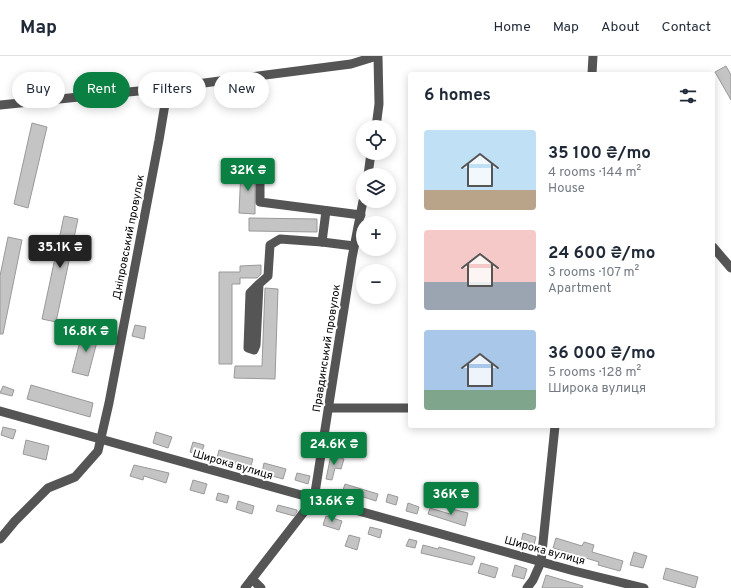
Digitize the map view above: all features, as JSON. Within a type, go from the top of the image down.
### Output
[{"type":"street","points":[[206,83],[351,64],[377,56],[379,104],[377,120]]},
{"type":"street","points":[[592,72],[593,56]]},
{"type":"street","points":[[0,105],[138,91]]},
{"type":"street","name":"Дніпровський провулок","points":[[102,439],[164,108]]},
{"type":"street","points":[[260,178],[260,202],[361,215]]},
{"type":"street","name":"Правдинський провулок","points":[[314,499],[354,246],[362,208]]},
{"type":"street","points":[[322,242],[326,211]]},
{"type":"street","points":[[259,284],[256,345],[254,350],[248,348],[250,293],[259,284],[268,276],[270,244],[280,239],[354,246]]},
{"type":"street","points":[[715,249],[731,268]]},
{"type":"street","points":[[329,408],[408,408]]},
{"type":"street","name":"Широка вулиця","points":[[0,411],[541,562],[644,588]]},
{"type":"street","points":[[527,588],[533,580],[541,562],[555,428]]},
{"type":"street","points":[[0,539],[15,521],[48,488],[75,477],[98,451],[102,439]]},
{"type":"street","points":[[245,588],[314,499]]},
{"type":"street","points":[[252,579],[261,588]]},
{"type":"building","points":[[726,66],[731,75],[731,100],[715,72]]},
{"type":"building","points":[[32,123],[47,127],[28,208],[14,204]]},
{"type":"building","points":[[241,169],[255,169],[255,214],[239,213]]},
{"type":"building","points":[[64,216],[78,219],[56,322],[42,319]]},
{"type":"building","points":[[249,218],[317,219],[317,232],[249,231]]},
{"type":"building","points":[[8,237],[22,240],[3,334],[0,334],[0,276]]},
{"type":"building","points":[[261,265],[261,274],[257,278],[240,278],[240,284],[232,284],[232,364],[219,364],[219,272],[240,272],[240,266]]},
{"type":"building","points":[[265,288],[278,289],[275,379],[234,378],[235,366],[262,366]]},
{"type":"building","points":[[135,325],[146,327],[144,339],[132,336]]},
{"type":"building","points":[[83,330],[99,334],[88,376],[72,372]]},
{"type":"building","points":[[31,385],[93,403],[90,417],[27,399]]},
{"type":"building","points":[[3,386],[14,390],[12,396],[0,393]]},
{"type":"building","points":[[3,427],[16,430],[13,439],[1,435]]},
{"type":"building","points":[[156,432],[172,437],[168,448],[153,443]]},
{"type":"building","points":[[26,440],[49,446],[46,460],[23,454]]},
{"type":"building","points":[[193,442],[204,445],[201,455],[190,452]]},
{"type":"building","points":[[219,450],[253,459],[250,469],[217,458]]},
{"type":"building","points":[[331,455],[344,459],[341,469],[335,468],[332,480],[326,479]]},
{"type":"building","points":[[264,463],[286,469],[283,479],[262,473]]},
{"type":"building","points":[[134,465],[169,473],[166,483],[144,476],[143,480],[130,476]]},
{"type":"building","points":[[297,473],[310,476],[308,484],[295,480]]},
{"type":"building","points":[[193,480],[207,484],[204,494],[190,490]]},
{"type":"building","points":[[345,484],[378,494],[376,501],[354,494],[354,497],[342,493]]},
{"type":"building","points":[[218,493],[229,496],[227,503],[216,500]]},
{"type":"building","points":[[388,494],[398,497],[396,505],[386,502]]},
{"type":"building","points":[[238,501],[254,506],[252,514],[236,509]]},
{"type":"building","points":[[408,503],[419,507],[417,514],[406,511]]},
{"type":"building","points":[[278,505],[297,510],[297,512],[294,516],[276,511]]},
{"type":"building","points":[[430,508],[450,514],[452,509],[468,513],[465,526],[428,514]]},
{"type":"building","points":[[326,516],[342,521],[339,530],[323,525]]},
{"type":"building","points":[[370,527],[382,530],[380,538],[368,534]]},
{"type":"building","points":[[523,533],[536,537],[534,545],[521,542]]},
{"type":"building","points":[[349,535],[360,538],[357,550],[345,546]]},
{"type":"building","points":[[556,538],[582,546],[584,542],[594,545],[592,552],[623,561],[620,571],[598,565],[599,562],[553,548]]},
{"type":"building","points":[[409,539],[417,541],[415,548],[406,546]]},
{"type":"building","points":[[423,545],[438,549],[439,547],[475,557],[472,565],[421,553]]},
{"type":"building","points":[[634,552],[647,556],[643,568],[630,565]]},
{"type":"building","points":[[481,563],[498,568],[495,578],[478,573]]},
{"type":"building","points":[[515,565],[527,569],[524,579],[512,576]]},
{"type":"building","points":[[666,568],[698,577],[695,588],[663,579]]},
{"type":"building","points":[[546,575],[583,586],[582,588],[542,588]]}]
